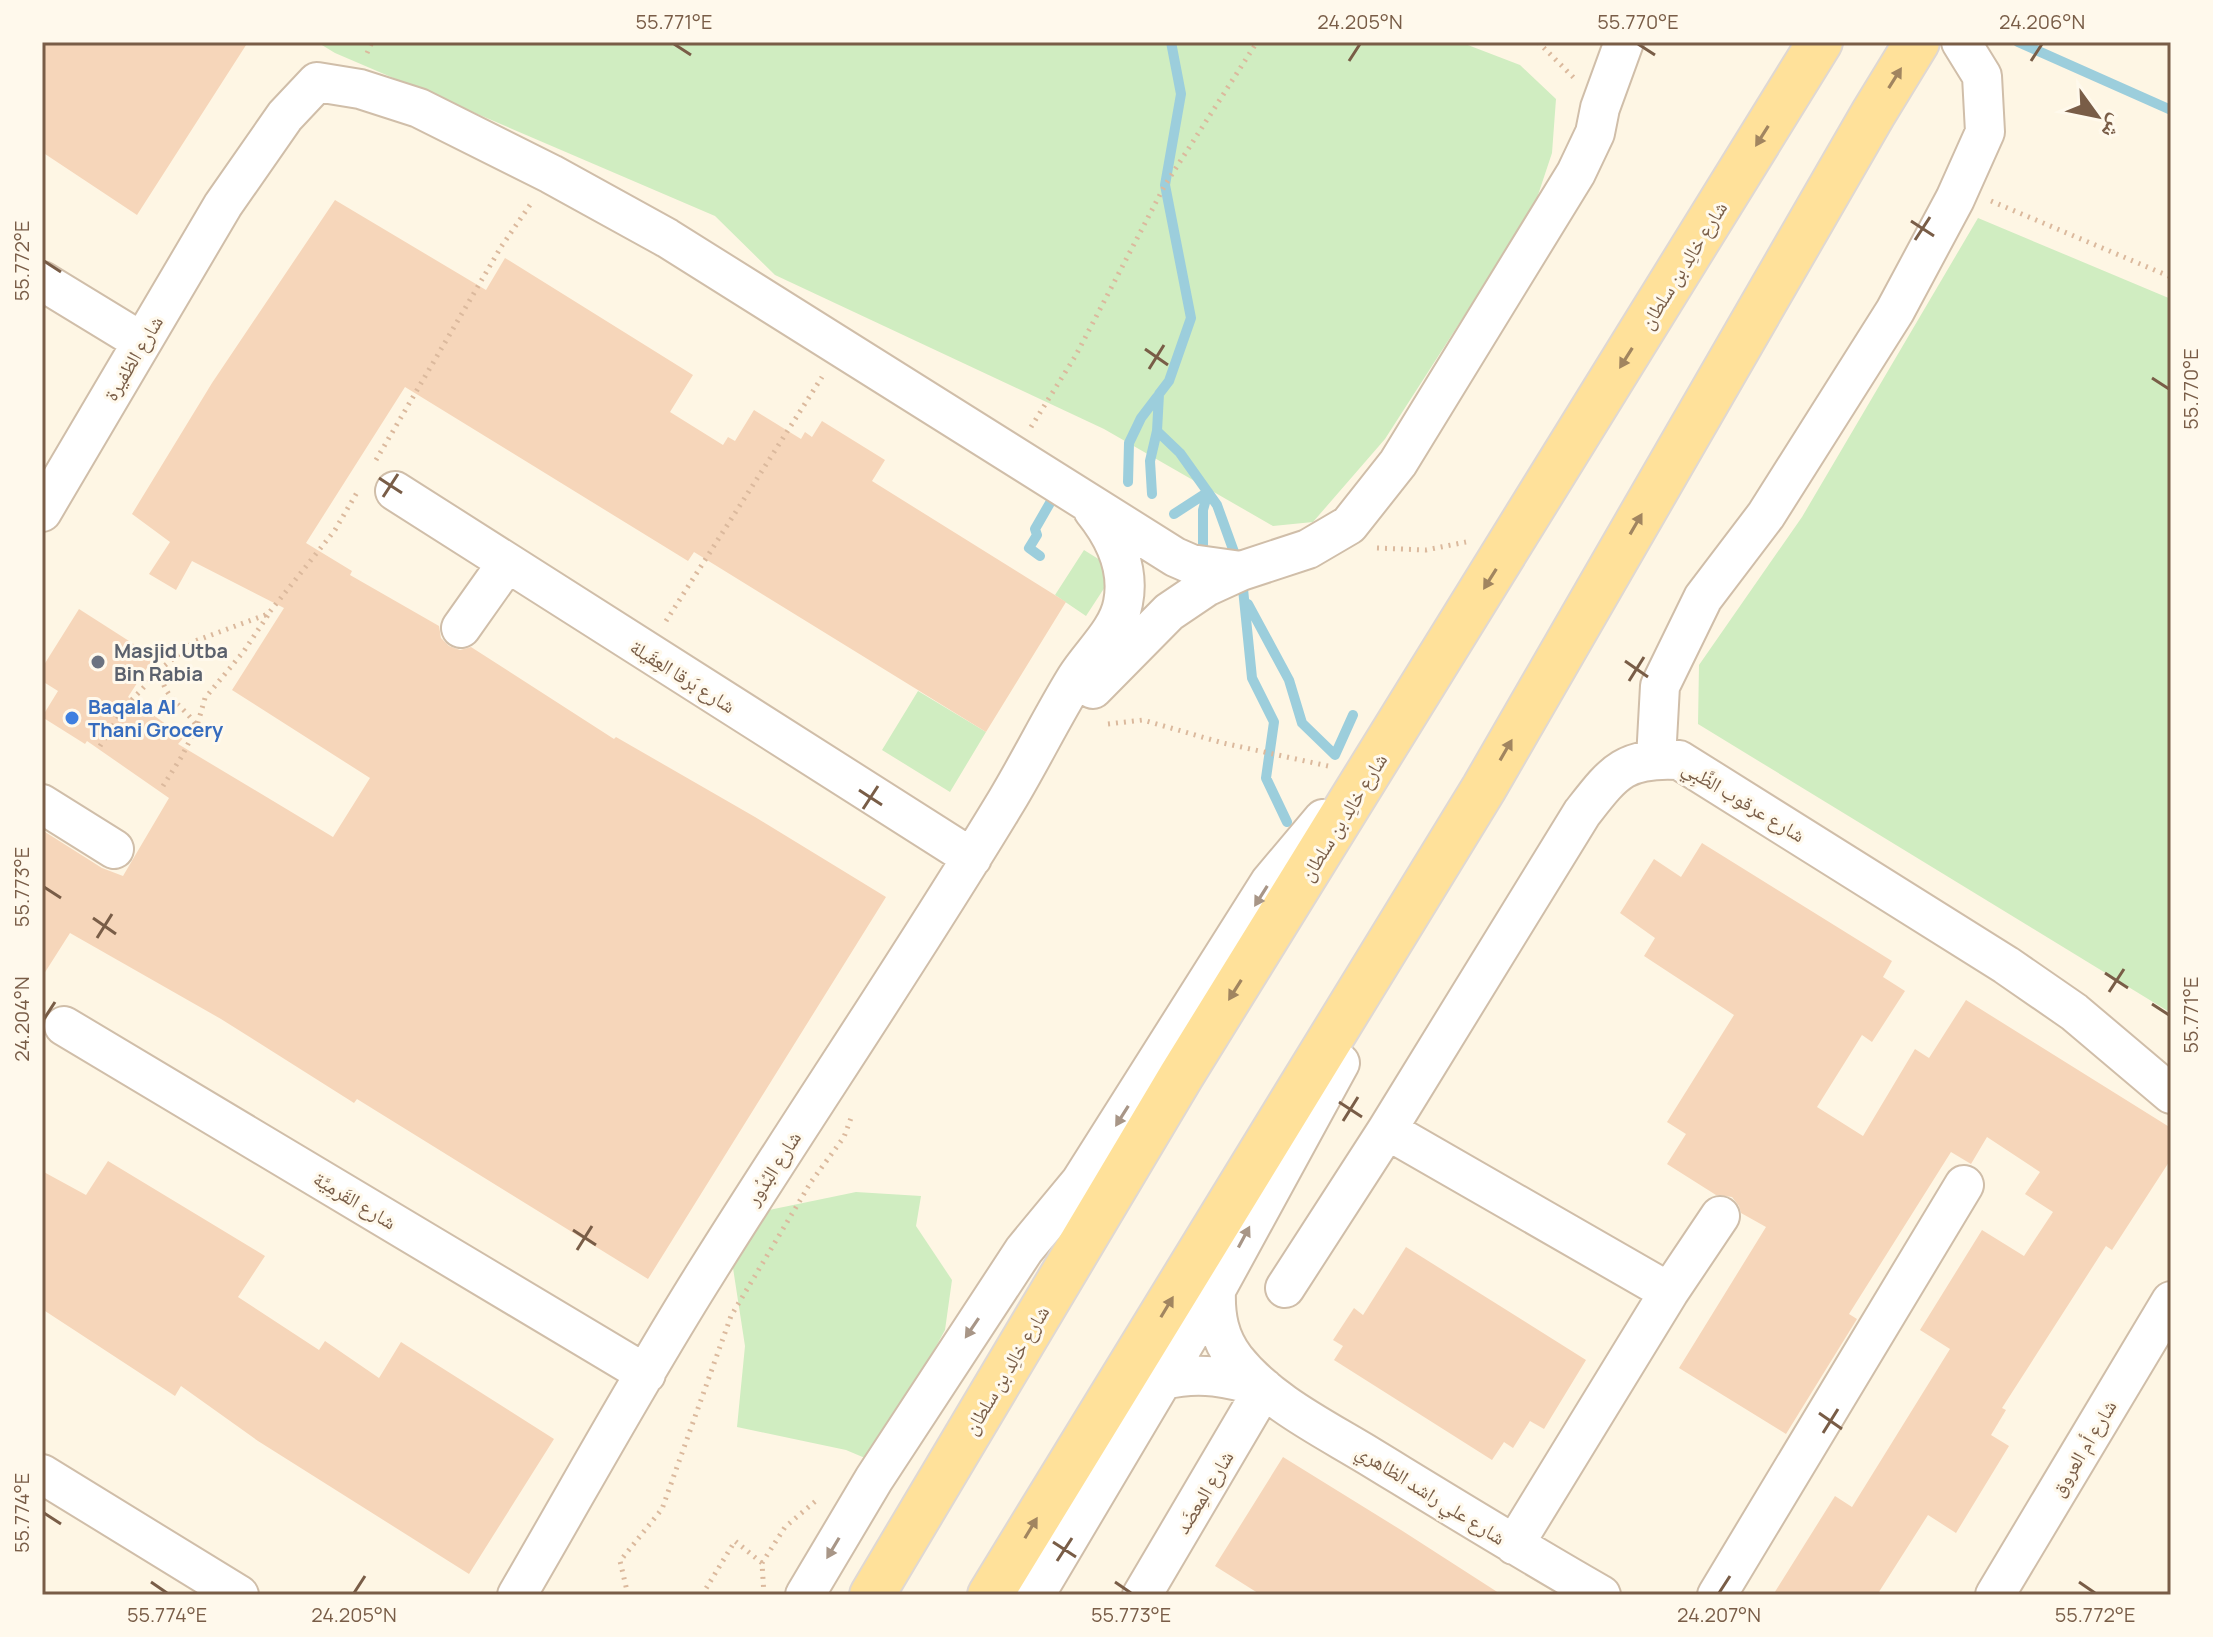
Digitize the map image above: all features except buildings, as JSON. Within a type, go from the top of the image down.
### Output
[{"type":"main road","points":[[990,1595],[1484,788],[1917,42]]},
{"type":"main road","name":"شارع خالِد بن سلطان","points":[[872,1595],[1181,1076],[1812,56]]},
{"type":"street","points":[[1039,747],[1169,612],[1206,587],[1241,571],[1308,549],[1349,525],[1398,463],[1576,173],[1595,133],[1600,108],[1624,42]]},
{"type":"street","points":[[1656,759],[1660,686],[1703,598],[1766,515],[1895,311],[1955,199],[1985,132],[1982,76],[1961,42]]},
{"type":"street","name":"شارع الظفيرة","points":[[42,512],[223,205],[285,116],[317,82],[360,89],[419,108],[551,174]]},
{"type":"street","points":[[551,174],[667,238],[1142,536],[1191,564],[1241,571]]},
{"type":"street","points":[[42,281],[142,342]]},
{"type":"street","name":"شارع بَرقا العِقَيلة","points":[[377,479],[972,858]]},
{"type":"street","points":[[1039,747],[1075,679],[1111,631],[1123,606],[1125,584],[1117,545],[1108,528],[1087,503]]},
{"type":"street","points":[[1139,641],[1153,618],[1161,585],[1161,566],[1142,536]]},
{"type":"street","points":[[461,628],[507,563]]},
{"type":"street","points":[[805,1595],[929,1394],[1024,1250],[1081,1181],[1270,882],[1399,727]]},
{"type":"street","name":"شارع البُدُور","points":[[517,1595],[706,1273],[972,858],[1039,747]]},
{"type":"street","name":"شارع عرقوب الظَّبِي","points":[[1285,1288],[1387,1130],[1582,813],[1607,781],[1628,764],[1656,759],[1679,760],[2006,965],[2074,1012],[2171,1094]]},
{"type":"street","points":[[1035,1595],[1216,1290],[1319,1099],[1436,898],[1484,788]]},
{"type":"street","points":[[42,804],[114,849]]},
{"type":"street","name":"شارع القَرمِيَّة","points":[[64,1026],[646,1374]]},
{"type":"street","points":[[1387,1130],[1669,1292]]},
{"type":"street","points":[[1717,1595],[1964,1185]]},
{"type":"street","points":[[1514,1545],[1669,1292],[1720,1216]]},
{"type":"street","points":[[1216,1290],[1218,1328],[1226,1346],[1264,1388]]},
{"type":"street","name":"شارع أم العروق","points":[[1995,1595],[2171,1301]]},
{"type":"street","points":[[1163,1380],[1185,1375],[1208,1375],[1264,1388]]},
{"type":"street","name":"شارع علي راشد الظاهري","points":[[1264,1388],[1514,1545],[1601,1595]]},
{"type":"street","name":"شارع المِعضَد","points":[[1142,1595],[1264,1388]]},
{"type":"street","points":[[1054,1595],[1094,1532],[1110,1492],[1117,1460]]},
{"type":"street","points":[[42,1474],[239,1595]]},
{"type":"path","points":[[1015,455],[1076,355],[1165,185],[1257,42]]},
{"type":"path","points":[[163,786],[197,726],[205,698],[377,479],[501,247],[551,174]]},
{"type":"path","points":[[1987,199],[2171,277]]},
{"type":"path","points":[[646,652],[841,347]]},
{"type":"path","points":[[1372,547],[1426,550],[1479,539]]},
{"type":"path","points":[[100,746],[125,707],[163,667],[195,641],[268,614]]},
{"type":"path","points":[[163,667],[161,680],[169,697],[183,708],[197,726]]},
{"type":"path","points":[[1101,725],[1143,720],[1223,743],[1338,767]]},
{"type":"path","points":[[628,1595],[620,1561],[662,1509],[731,1316],[811,1182],[844,1137],[854,1111]]},
{"type":"path","points":[[764,1595],[762,1563],[785,1527]]},
{"type":"path","points":[[702,1595],[735,1541],[762,1563]]},
{"type":"green space","points":[[317,42],[1460,42],[1520,65],[1556,99],[1552,153],[1534,207],[1385,439],[1313,522],[1273,526],[1104,429],[775,275],[715,216],[335,53]]},
{"type":"green space","points":[[1978,218],[2171,299],[2171,1013],[1698,724],[1699,665],[1802,517]]},
{"type":"green space","points":[[1084,550],[1116,570],[1086,616],[1055,595]]},
{"type":"green space","points":[[918,691],[986,732],[950,792],[882,750]]},
{"type":"green space","points":[[856,1192],[921,1196],[916,1226],[952,1280],[945,1330],[865,1458],[846,1450],[737,1427],[745,1346],[733,1268],[769,1210]]},
{"type":"waterway","points":[[1171,42],[1181,94],[1165,185],[1191,318],[1169,381],[1159,394],[1157,431],[1180,453],[1217,505],[1238,563]]},
{"type":"waterway","points":[[2018,42],[2171,110]]},
{"type":"waterway","points":[[1128,482],[1129,443],[1141,418],[1157,397]]},
{"type":"waterway","points":[[1152,494],[1150,461],[1157,431]]},
{"type":"waterway","points":[[1174,514],[1208,492]]},
{"type":"waterway","points":[[1203,545],[1203,510],[1208,492]]},
{"type":"waterway","points":[[1040,556],[1029,548],[1037,535],[1035,529],[1054,496],[1051,493]]},
{"type":"waterway","points":[[1242,579],[1252,678],[1274,722],[1266,778],[1287,822]]},
{"type":"waterway","points":[[1248,604],[1289,680],[1302,723],[1335,755],[1353,715]]},
{"type":"place","name":"Masjid Utba Bin Rabia","points":[[98,662]]},
{"type":"place","name":"Baqala Al Thani Grocery","points":[[72,718]]}]
